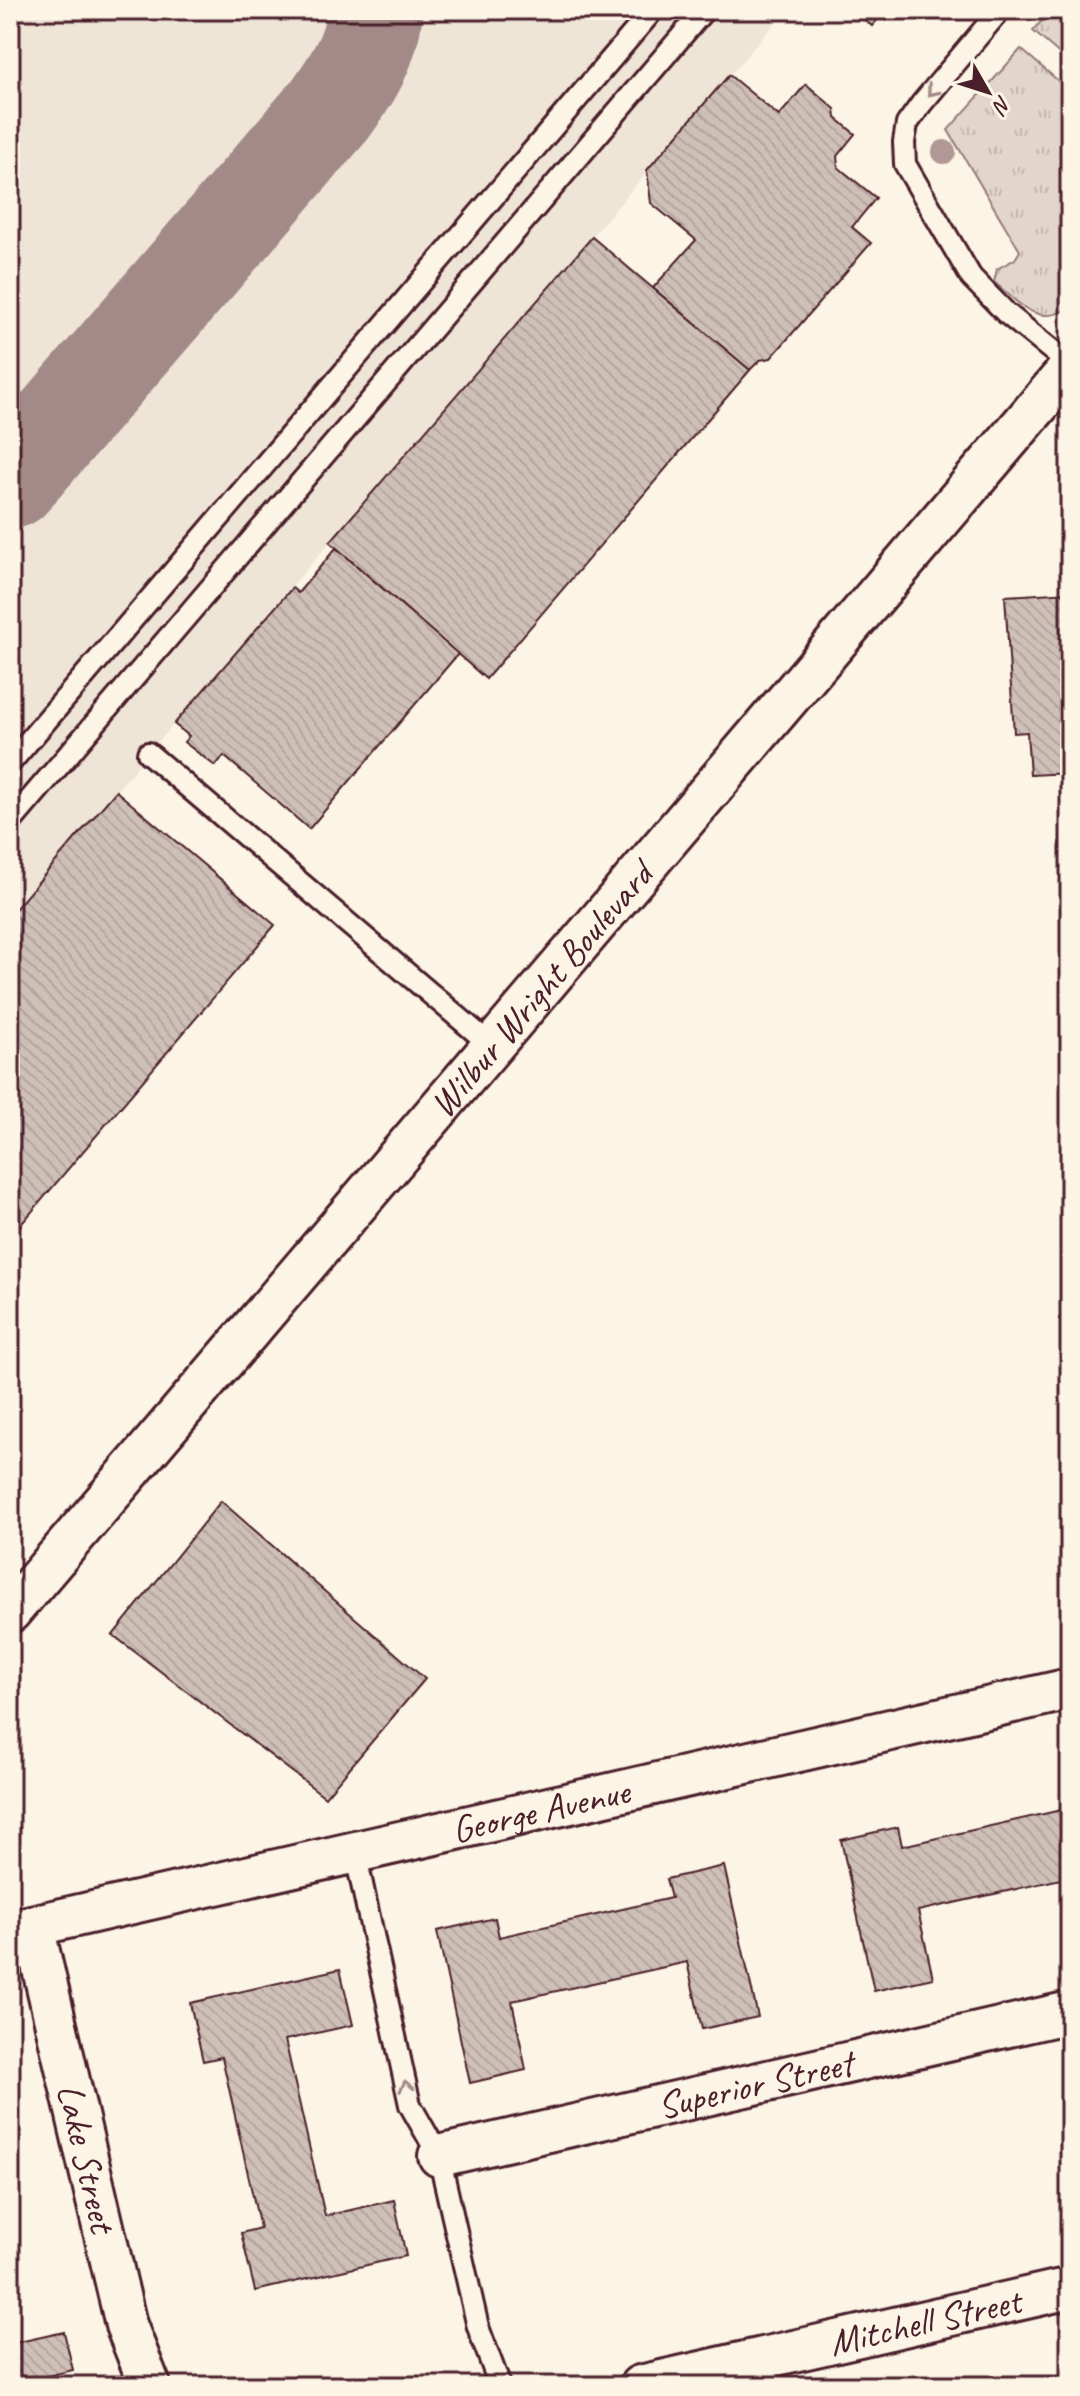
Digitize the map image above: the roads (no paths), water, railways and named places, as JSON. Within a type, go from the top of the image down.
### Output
[{"type":"street","name":"Wilbur Wright Boulevard","points":[[10,1612],[1070,367]]},
{"type":"street","name":"George Avenue","points":[[21,1929],[1070,1689]]},
{"type":"street","name":"Lake Street","points":[[21,1929],[126,2325],[147,2385]]},
{"type":"street","name":"Superior Street","points":[[439,2156],[1070,2012]]},
{"type":"street","name":"Mitchell Street","points":[[640,2386],[1070,2288]]},
{"type":"lane","points":[[10,763],[653,10]]},
{"type":"lane","points":[[10,823],[704,10]]},
{"type":"lane","points":[[1000,10],[907,124],[905,164],[971,277],[1006,313],[1070,367]]},
{"type":"lane","points":[[148,753],[492,1046]]},
{"type":"lane","points":[[355,1852],[410,2105],[439,2156],[478,2327],[500,2386]]}]
